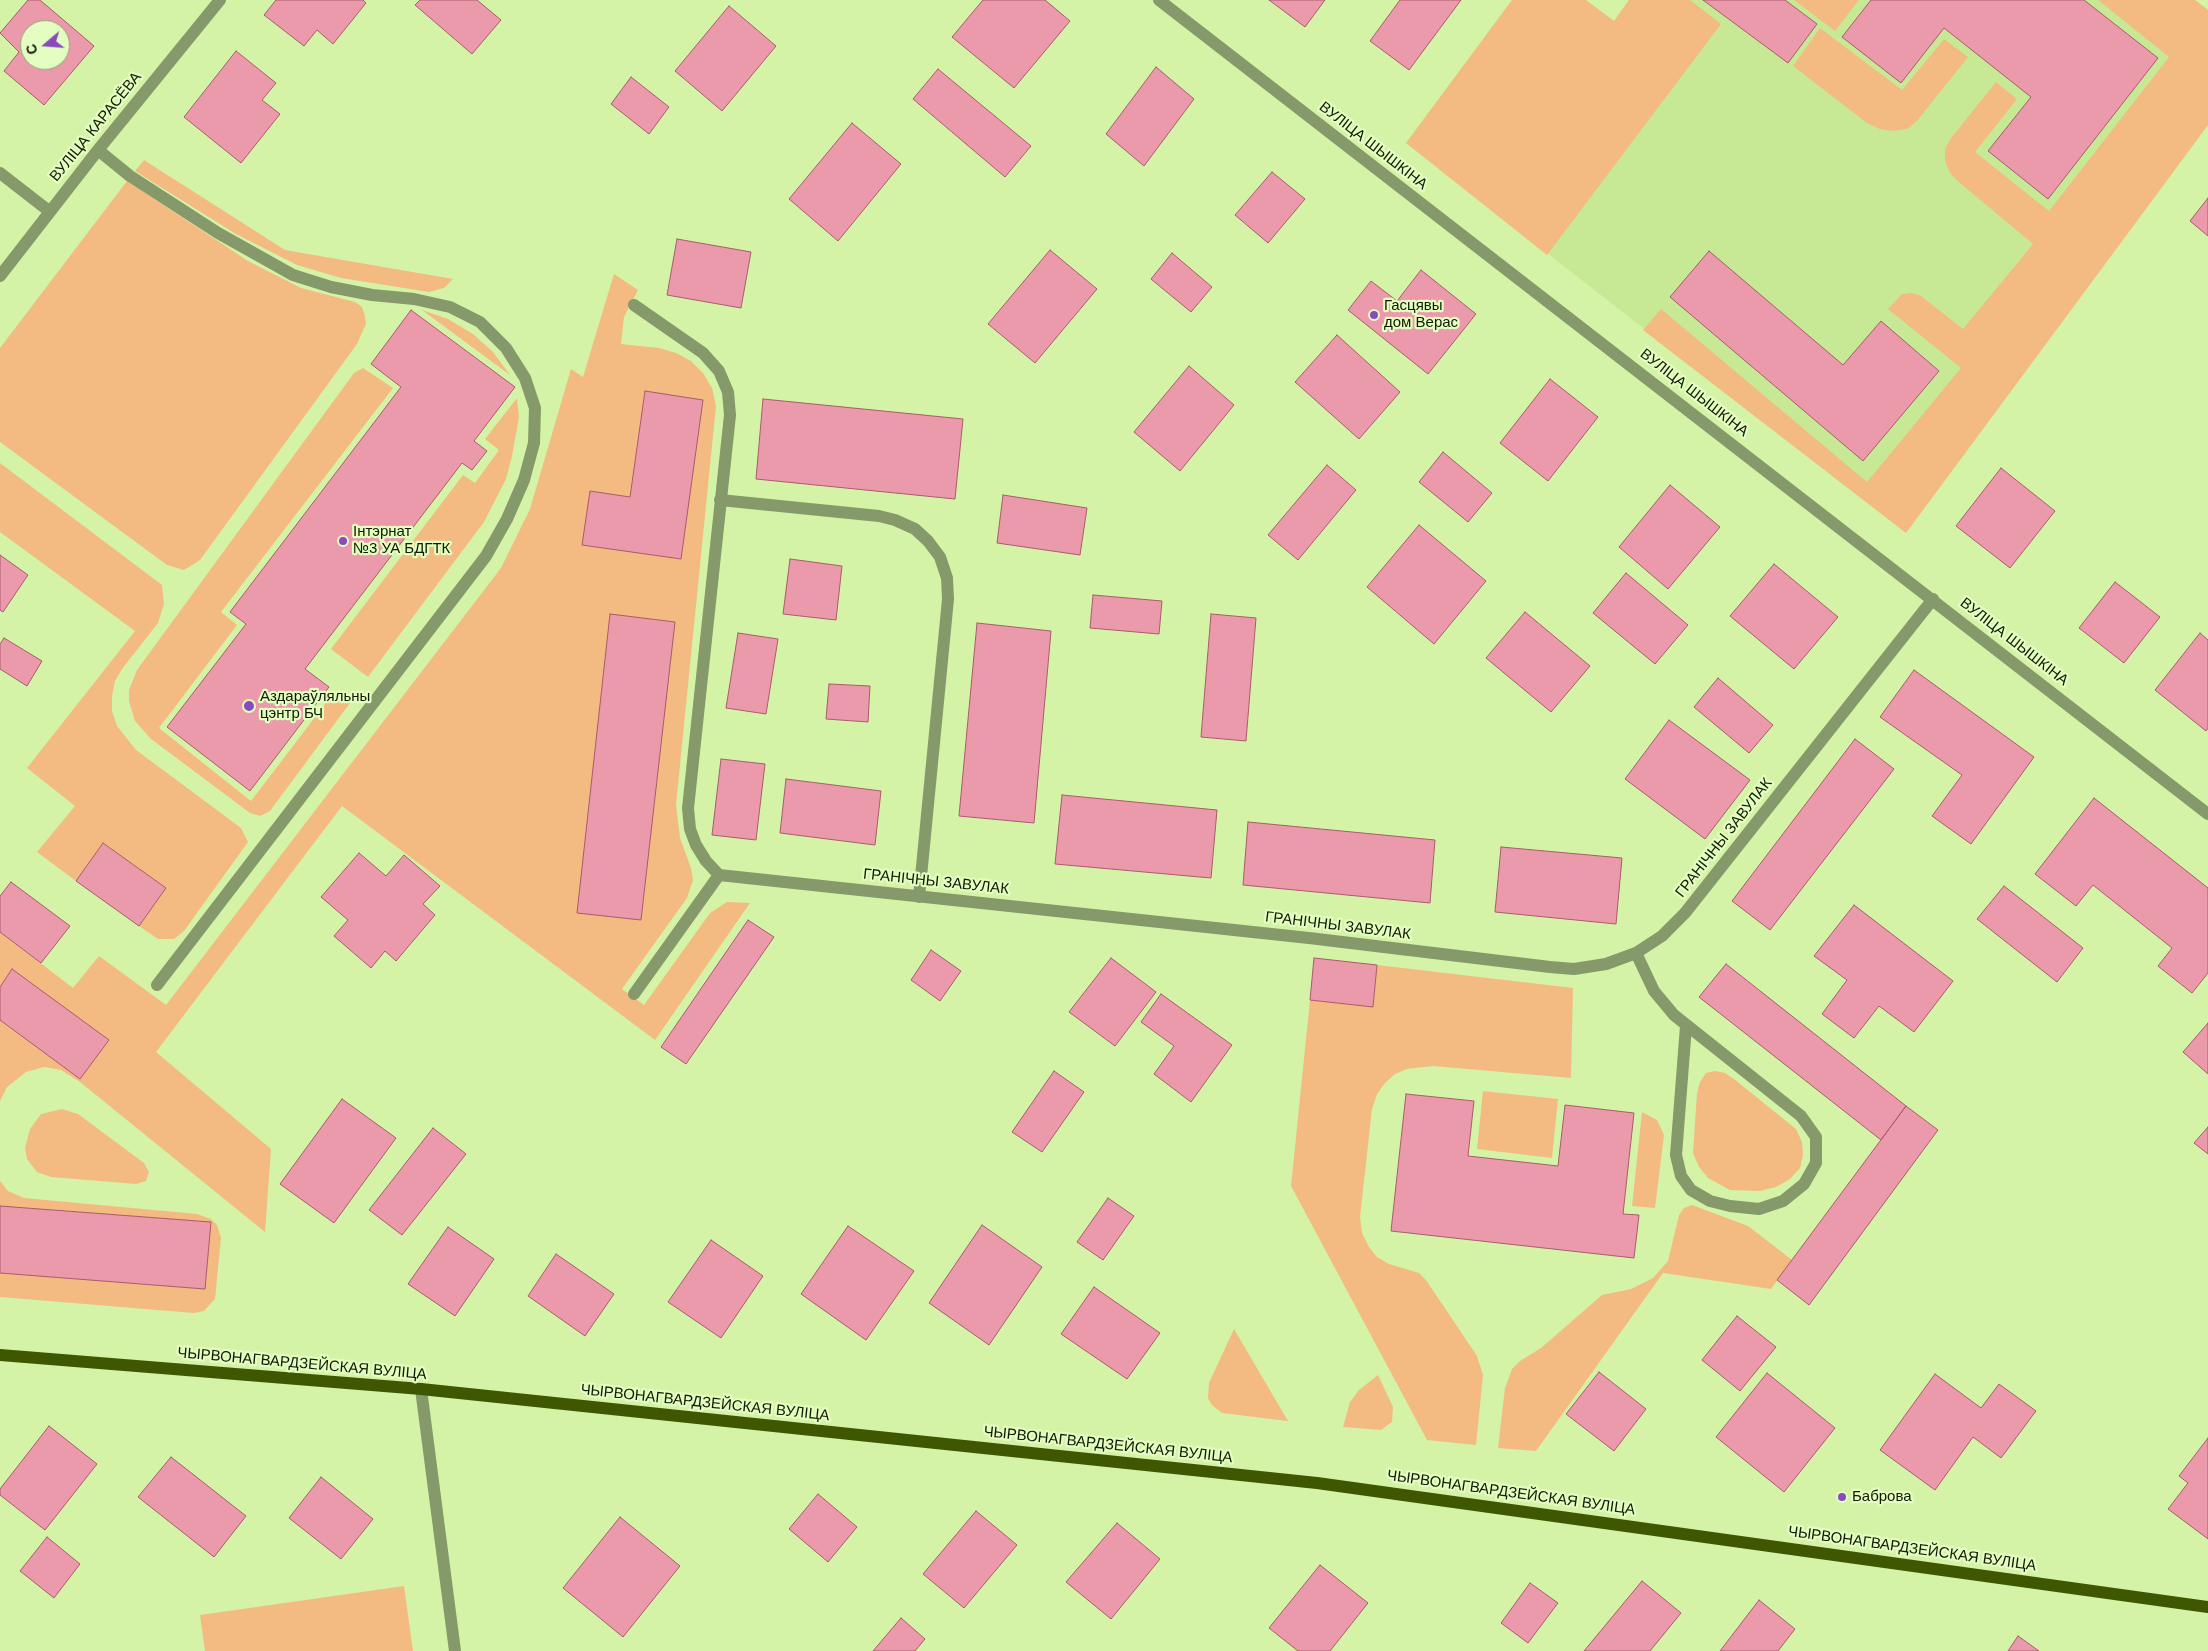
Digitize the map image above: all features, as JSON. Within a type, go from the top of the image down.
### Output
[{"type":"main road","name":"ЧЫРВОНАГВАРДЗЕЙСКАЯ ВУЛІЦА","points":[[0,1355],[421,1389],[1317,1483],[2208,1606]]},
{"type":"street","name":"ВУЛІЦА КАРАСЁВА","points":[[0,276],[98,150],[220,0]]},
{"type":"street","name":"ВУЛІЦА ШЫШКІНА","points":[[1159,0],[2208,814]]},
{"type":"street","points":[[98,150],[130,176],[218,233],[293,275],[331,287],[372,295],[414,299],[450,307],[480,322],[506,348],[525,378],[534,408],[534,443],[524,480],[486,556],[157,985]]},
{"type":"street","points":[[0,173],[50,211]]},
{"type":"street","points":[[634,305],[703,353],[719,371],[728,392],[730,415],[688,808],[690,829],[696,844],[706,861],[719,875],[634,994]]},
{"type":"street","points":[[720,500],[879,516],[895,520],[915,529],[928,541],[940,557],[947,578],[948,599],[919,897]]},
{"type":"street","name":"ГРАНІЧНЫ ЗАВУЛАК","points":[[719,875],[1308,938],[1550,967],[1574,969],[1606,964],[1636,953],[1662,936],[1685,913],[1933,599]]},
{"type":"street","points":[[1636,953],[1654,991],[1686,1026],[1801,1116],[1816,1137],[1816,1163],[1804,1184],[1782,1201],[1759,1208],[1730,1206],[1710,1201],[1692,1190],[1681,1176],[1676,1155],[1686,1026]]},
{"type":"street","points":[[421,1389],[455,1651]]},
{"type":"shaded area","points":[[1512,0],[1586,0],[1614,21],[1629,0],[2195,0],[2208,10],[2208,125],[1906,533],[1406,143]]},
{"type":"shaded area","points":[[1512,0],[1586,0],[1614,21],[1629,0],[1690,0],[1721,24],[1547,255],[1406,143]]},
{"type":"shaded area","points":[[1794,0],[1859,0],[1835,31]]},
{"type":"shaded area","points":[[2098,0],[2195,0],[2208,10],[2208,125],[1906,533],[1643,330],[1661,309],[1867,482],[1961,368],[1888,309],[1902,294],[1912,293],[1921,296],[1963,329],[2033,244],[1950,173],[1945,161],[1945,149],[1951,138],[1996,82],[2017,99],[1975,152],[2049,211],[2169,57]]},
{"type":"shaded area","points":[[1820,28],[1902,90],[1944,39],[1968,57],[1917,121],[1907,129],[1893,131],[1880,129],[1867,123],[1793,66]]},
{"type":"shaded area","points":[[144,160],[285,250],[453,279],[444,288],[429,292],[341,278],[297,265],[236,234],[135,171]]},
{"type":"shaded area","points":[[127,181],[248,261],[301,288],[355,302],[362,307],[365,316],[366,324],[357,344],[200,560],[184,570],[167,565],[0,442],[0,348]]},
{"type":"shaded area","points":[[614,274],[638,290],[624,317],[621,344],[659,348],[676,353],[691,361],[703,373],[712,388],[716,406],[676,805],[680,838],[691,868],[693,880],[687,898],[622,989],[644,1005],[710,913],[727,902],[750,903],[655,1040],[342,806],[156,1052],[271,1149],[265,1232],[80,1082],[61,1070],[44,1067],[26,1072],[7,1087],[0,1101],[0,932],[73,988],[99,956],[166,1005],[501,568],[530,509],[571,369],[583,377]]},
{"type":"shaded area","points":[[422,310],[448,319],[473,334],[493,352],[510,375]]},
{"type":"shaded area","points":[[363,368],[393,388],[221,612],[237,625],[159,728],[251,801],[335,691],[350,703],[270,811],[260,816],[250,813],[151,739],[135,721],[129,701],[129,690],[137,670],[354,373]]},
{"type":"shaded area","points":[[517,398],[519,417],[506,479],[484,522],[368,677],[331,649],[463,475],[475,483],[499,450],[485,439]]},
{"type":"shaded area","points":[[0,463],[162,585],[164,604],[158,623],[122,669],[115,681],[112,711],[117,726],[136,750],[241,828],[248,842],[184,931],[174,939],[158,939],[139,926],[166,888],[103,843],[76,881],[37,852],[75,806],[27,768],[135,631],[0,532]]},
{"type":"shaded area","points":[[1377,965],[1573,988],[1571,1078],[1433,1066],[1407,1069],[1395,1074],[1385,1083],[1377,1094],[1372,1109],[1360,1217],[1362,1233],[1377,1257],[1389,1264],[1419,1273],[1426,1280],[1477,1356],[1483,1375],[1476,1445],[1427,1440],[1291,1186],[1310,1000],[1373,1007]]},
{"type":"shaded area","points":[[1715,1071],[1725,1073],[1734,1079],[1796,1129],[1802,1142],[1803,1155],[1800,1168],[1790,1179],[1776,1187],[1760,1191],[1730,1190],[1708,1178],[1699,1167],[1693,1153],[1697,1093],[1700,1082],[1706,1073]]},
{"type":"shaded area","points":[[1483,1091],[1558,1099],[1552,1158],[1477,1149]]},
{"type":"shaded area","points":[[62,1109],[78,1114],[144,1163],[149,1172],[146,1181],[136,1184],[51,1177],[37,1172],[27,1159],[25,1148],[30,1129],[41,1114]]},
{"type":"shaded area","points":[[1642,1112],[1657,1120],[1664,1135],[1655,1208],[1632,1206]]},
{"type":"shaded area","points":[[0,1181],[8,1191],[24,1198],[197,1214],[211,1219],[217,1225],[221,1238],[215,1299],[204,1311],[194,1313],[0,1297]]},
{"type":"shaded area","points":[[1692,1205],[1748,1226],[1792,1260],[1771,1289],[1663,1273],[1536,1451],[1498,1448],[1505,1388],[1512,1369],[1520,1361],[1541,1348],[1602,1295],[1631,1289],[1653,1278],[1668,1261],[1679,1215],[1684,1208]]},
{"type":"shaded area","points":[[1234,1329],[1288,1421],[1222,1413],[1212,1405],[1208,1398],[1209,1383]]},
{"type":"shaded area","points":[[1378,1375],[1393,1407],[1392,1422],[1381,1430],[1343,1427],[1350,1402],[1359,1390]]},
{"type":"shaded area","points":[[404,1586],[413,1651],[205,1651],[200,1615]]},
{"type":"building","points":[[28,0],[40,0],[63,20],[20,20],[20,70],[70,70],[70,26],[94,46],[44,105],[4,71],[19,52],[0,33]]},
{"type":"building","points":[[276,0],[363,0],[366,3],[333,44],[317,30],[304,46],[264,15]]},
{"type":"building","points":[[420,0],[477,0],[501,20],[472,54],[415,5]]},
{"type":"building","points":[[983,0],[1045,0],[1070,21],[1014,88],[952,37]]},
{"type":"building","points":[[1269,0],[1325,0],[1305,27]]},
{"type":"building","points":[[1400,0],[1461,0],[1409,70],[1370,41]]},
{"type":"building","points":[[1703,0],[1785,0],[1817,24],[1788,63]]},
{"type":"building","points":[[1871,0],[2084,0],[2158,58],[2048,199],[1988,151],[2031,97],[1944,28],[1901,83],[1842,37]]},
{"type":"building","points":[[729,6],[776,46],[722,111],[675,71]]},
{"type":"building","points":[[236,51],[276,83],[262,100],[280,114],[241,163],[184,117]]},
{"type":"building","points":[[1156,67],[1194,99],[1144,166],[1106,134]]},
{"type":"building","points":[[938,69],[1031,146],[1005,177],[913,99]]},
{"type":"building","points":[[631,77],[669,107],[649,134],[611,104]]},
{"type":"building","points":[[852,123],[901,164],[838,241],[789,199]]},
{"type":"building","points":[[1272,172],[1305,199],[1268,243],[1235,215]]},
{"type":"building","points":[[2208,198],[2208,236],[2190,221]]},
{"type":"building","points":[[677,239],[751,252],[741,308],[667,295]]},
{"type":"building","points":[[1050,250],[1097,289],[1035,363],[988,324]]},
{"type":"building","points":[[1709,251],[1843,365],[1881,321],[1939,371],[1863,461],[1670,297]]},
{"type":"building","points":[[1172,253],[1212,287],[1191,312],[1151,279]]},
{"type":"building","points":[[1421,270],[1476,314],[1428,374],[1348,310],[1371,281],[1397,301]]},
{"type":"building","name":"Інтэрнат №3 УА БДГТК","points":[[411,310],[515,387],[474,441],[487,451],[472,470],[462,463],[305,669],[329,687],[250,791],[167,727],[246,624],[230,612],[401,387],[371,364]]},
{"type":"building","points":[[1337,335],[1400,392],[1359,439],[1295,382]]},
{"type":"building","points":[[1189,366],[1234,405],[1180,471],[1134,432]]},
{"type":"building","points":[[1550,379],[1598,417],[1548,481],[1500,443]]},
{"type":"building","points":[[645,391],[703,400],[681,559],[582,545],[590,491],[630,497]]},
{"type":"building","points":[[763,399],[963,419],[955,499],[756,479]]},
{"type":"building","points":[[1443,452],[1492,493],[1468,522],[1419,482]]},
{"type":"building","points":[[1327,465],[1356,490],[1298,560],[1268,535]]},
{"type":"building","points":[[2001,468],[2055,511],[2010,568],[1956,526]]},
{"type":"building","points":[[1670,485],[1720,527],[1668,589],[1619,547]]},
{"type":"building","points":[[1003,495],[1087,508],[1080,555],[997,543]]},
{"type":"building","points":[[1419,525],[1486,581],[1434,644],[1367,587]]},
{"type":"building","points":[[0,555],[28,575],[3,612],[0,610]]},
{"type":"building","points":[[790,559],[842,566],[836,620],[783,614]]},
{"type":"building","points":[[1774,564],[1838,617],[1794,669],[1730,616]]},
{"type":"building","points":[[1626,573],[1688,625],[1655,664],[1593,613]]},
{"type":"building","points":[[2115,582],[2160,617],[2124,663],[2079,628]]},
{"type":"building","points":[[1093,595],[1162,601],[1159,634],[1090,628]]},
{"type":"building","points":[[1525,612],[1590,666],[1551,712],[1486,658]]},
{"type":"building","points":[[610,614],[675,622],[641,920],[577,913]]},
{"type":"building","points":[[1211,614],[1256,618],[1246,741],[1201,737]]},
{"type":"building","points":[[977,623],[1051,631],[1034,823],[959,816]]},
{"type":"building","points":[[738,633],[778,639],[766,714],[726,708]]},
{"type":"building","points":[[2200,633],[2208,640],[2208,728],[2206,731],[2155,690]]},
{"type":"building","points":[[4,638],[42,661],[27,686],[0,669],[0,644]]},
{"type":"building","points":[[1914,670],[2034,757],[1971,844],[1932,816],[1962,775],[1880,717]]},
{"type":"building","points":[[1718,678],[1773,725],[1749,753],[1694,707]]},
{"type":"building","points":[[829,684],[870,686],[868,722],[826,719]]},
{"type":"building","points":[[1669,720],[1750,780],[1705,839],[1625,779]]},
{"type":"building","points":[[1855,739],[1894,769],[1770,930],[1732,901]]},
{"type":"building","points":[[721,759],[765,764],[756,840],[712,835]]},
{"type":"building","points":[[786,779],[881,791],[875,845],[780,833]]},
{"type":"building","points":[[1062,795],[1217,810],[1211,878],[1055,864]]},
{"type":"building","points":[[2094,798],[2208,888],[2208,973],[2192,993],[2158,966],[2172,948],[2093,885],[2076,906],[2035,874]]},
{"type":"building","points":[[1248,822],[1435,840],[1430,903],[1243,885]]},
{"type":"building","points":[[103,843],[166,888],[139,926],[76,881]]},
{"type":"building","points":[[1501,847],[1622,858],[1616,924],[1495,912]]},
{"type":"building","points":[[359,853],[386,876],[404,855],[440,886],[423,904],[435,915],[396,961],[385,951],[371,968],[334,936],[348,920],[321,897]]},
{"type":"building","points":[[11,882],[70,926],[41,963],[0,932],[0,896]]},
{"type":"building","points":[[2004,886],[2083,948],[2057,982],[1977,919]]},
{"type":"building","points":[[1854,905],[1953,981],[1914,1032],[1879,1006],[1854,1038],[1822,1014],[1847,980],[1814,956]]},
{"type":"building","points":[[748,920],[774,937],[686,1064],[661,1047]]},
{"type":"building","points":[[931,950],[961,971],[940,1001],[911,980]]},
{"type":"building","points":[[1111,958],[1156,992],[1115,1046],[1069,1012]]},
{"type":"building","points":[[1314,958],[1377,965],[1373,1007],[1310,1000]]},
{"type":"building","points":[[1726,964],[1906,1106],[1881,1140],[1699,997]]},
{"type":"building","points":[[12,969],[109,1040],[80,1079],[0,1020],[0,987]]},
{"type":"building","points":[[1161,994],[1232,1045],[1191,1102],[1154,1074],[1174,1046],[1141,1022]]},
{"type":"building","points":[[2208,1023],[2208,1074],[2183,1052]]},
{"type":"building","points":[[1054,1071],[1084,1092],[1042,1152],[1012,1132]]},
{"type":"building","points":[[1406,1094],[1474,1101],[1468,1156],[1558,1166],[1565,1105],[1634,1113],[1623,1214],[1639,1215],[1634,1258],[1391,1231]]},
{"type":"building","points":[[342,1099],[396,1138],[334,1223],[280,1184]]},
{"type":"building","points":[[1906,1106],[1938,1130],[1809,1305],[1777,1280]]},
{"type":"building","points":[[2208,1127],[2208,1154],[2194,1143]]},
{"type":"building","points":[[433,1128],[466,1154],[402,1235],[369,1210]]},
{"type":"building","points":[[1108,1198],[1134,1216],[1103,1260],[1077,1242]]},
{"type":"building","points":[[0,1206],[211,1222],[205,1289],[0,1273]]},
{"type":"building","points":[[982,1225],[1042,1267],[989,1345],[929,1303]]},
{"type":"building","points":[[848,1226],[914,1271],[866,1340],[801,1294]]},
{"type":"building","points":[[448,1227],[494,1259],[455,1316],[408,1284]]},
{"type":"building","points":[[711,1240],[763,1276],[721,1338],[668,1302]]},
{"type":"building","points":[[556,1254],[614,1294],[585,1336],[528,1296]]},
{"type":"building","points":[[1094,1287],[1160,1333],[1127,1379],[1061,1334]]},
{"type":"building","points":[[1737,1316],[1776,1347],[1740,1391],[1702,1360]]},
{"type":"building","points":[[1599,1372],[1646,1409],[1614,1451],[1566,1414]]},
{"type":"building","points":[[1767,1373],[1835,1428],[1784,1492],[1716,1437]]},
{"type":"building","points":[[1935,1374],[1981,1408],[1999,1384],[2036,1411],[2001,1458],[1973,1437],[1935,1490],[1880,1450]]},
{"type":"building","points":[[49,1426],[97,1464],[45,1530],[0,1495],[0,1489]]},
{"type":"building","points":[[2208,1438],[2208,1539],[2168,1509],[2188,1483],[2179,1476]]},
{"type":"building","points":[[171,1457],[246,1516],[214,1557],[138,1497]]},
{"type":"building","points":[[321,1477],[373,1519],[341,1559],[289,1518]]},
{"type":"building","points":[[818,1494],[857,1527],[828,1562],[789,1529]]},
{"type":"building","points":[[976,1511],[1017,1545],[964,1608],[923,1574]]},
{"type":"building","points":[[620,1517],[680,1566],[623,1637],[563,1588]]},
{"type":"building","points":[[1117,1523],[1160,1559],[1111,1619],[1066,1582]]},
{"type":"building","points":[[47,1537],[80,1564],[54,1598],[20,1571]]},
{"type":"building","points":[[1320,1565],[1368,1603],[1330,1651],[1298,1651],[1269,1628]]},
{"type":"building","points":[[1642,1581],[1681,1613],[1650,1651],[1584,1651]]},
{"type":"building","points":[[1530,1583],[1558,1603],[1528,1643],[1501,1623]]},
{"type":"building","points":[[1759,1600],[1795,1629],[1778,1651],[1720,1651]]},
{"type":"building","points":[[901,1618],[925,1639],[915,1651],[873,1651]]},
{"type":"building","points":[[2018,1636],[2039,1651],[2008,1651]]},
{"type":"place","name":"Гасцявы дом Верас","points":[[1374,315]]},
{"type":"place","name":"Інтэрнат №3 УА БДГТК","points":[[343,541]]},
{"type":"place","name":"Аздараўляльны цэнтр БЧ","points":[[249,706]]},
{"type":"place","name":"Баброва","points":[[1842,1497]]}]
